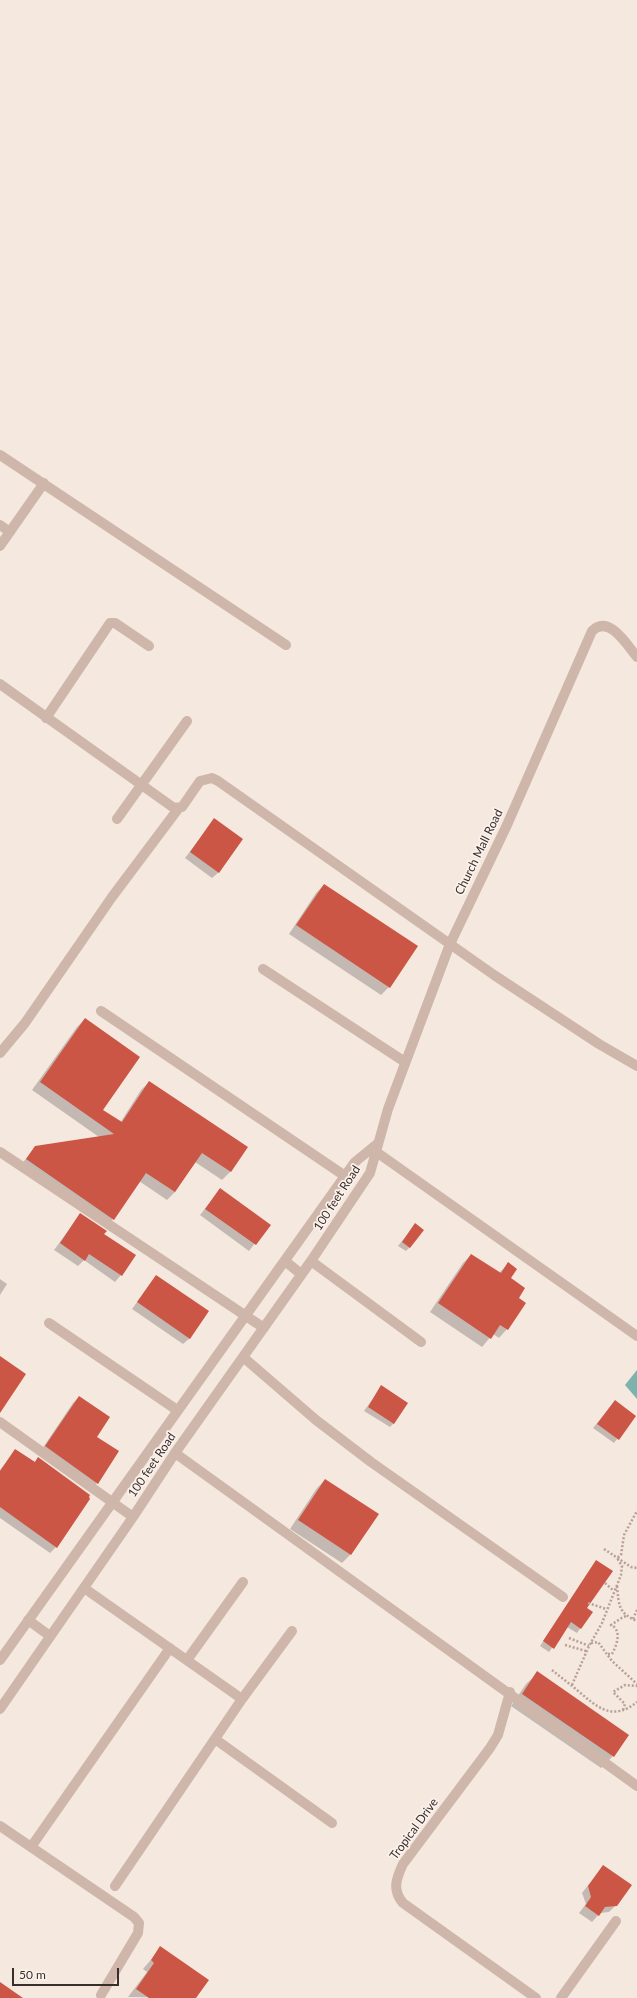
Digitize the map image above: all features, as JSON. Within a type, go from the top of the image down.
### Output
[{"type":"street","points":[[0,455],[286,645]]},
{"type":"street","points":[[0,546],[44,483]]},
{"type":"street","points":[[0,525],[10,532]]},
{"type":"street","points":[[46,718],[110,623],[115,623],[149,646]]},
{"type":"street","name":"Church Mall Road","points":[[376,1148],[405,1062],[450,944],[507,825],[592,631],[599,626],[604,625],[613,629],[637,657]]},
{"type":"street","points":[[0,684],[169,806],[178,809]]},
{"type":"street","points":[[117,819],[187,721]]},
{"type":"street","points":[[0,1053],[25,1023],[112,897],[178,809],[182,807],[200,781],[212,778],[218,780],[450,944],[551,1013],[599,1044],[637,1066]]},
{"type":"street","points":[[263,969],[405,1062]]},
{"type":"street","points":[[101,1011],[345,1176]]},
{"type":"street","points":[[376,1148],[637,1336]]},
{"type":"street","name":"100 feet Road","points":[[0,1660],[176,1410],[355,1162],[376,1148]]},
{"type":"street","name":"100 feet Road","points":[[0,1709],[134,1517],[175,1453],[311,1261],[370,1173],[376,1148]]},
{"type":"street","points":[[0,1152],[264,1328]]},
{"type":"street","points":[[285,1261],[301,1274]]},
{"type":"street","points":[[311,1261],[421,1342]]},
{"type":"street","points":[[49,1323],[176,1410]]},
{"type":"street","points":[[243,1357],[316,1420],[371,1462],[562,1597]]},
{"type":"street","points":[[0,1422],[134,1517]]},
{"type":"street","points":[[175,1453],[510,1692],[637,1786]]},
{"type":"street","points":[[187,1660],[243,1582]]},
{"type":"street","points":[[84,1588],[242,1698]]},
{"type":"street","points":[[28,1620],[50,1636]]},
{"type":"street","points":[[116,1886],[242,1698],[292,1631]]},
{"type":"street","points":[[31,1847],[170,1648]]},
{"type":"street","name":"Tropical Drive","points":[[510,1692],[498,1735],[490,1748],[403,1864],[395,1885],[397,1893],[403,1903],[536,1998]]},
{"type":"street","points":[[214,1739],[332,1824]]},
{"type":"street","points":[[0,1826],[134,1917],[139,1923],[138,1933],[101,1995]]},
{"type":"street","points":[[561,1998],[616,1921]]},
{"type":"path","points":[[617,1558],[620,1555],[624,1535],[637,1512]]},
{"type":"path","points":[[604,1549],[631,1567],[637,1568]]},
{"type":"path","points":[[572,1685],[586,1651],[602,1623],[606,1609],[621,1575],[622,1566],[617,1558]]},
{"type":"path","points":[[605,1583],[614,1591]]},
{"type":"path","points":[[617,1585],[620,1608],[627,1616],[637,1621]]},
{"type":"path","points":[[588,1602],[606,1609]]},
{"type":"path","points":[[632,1619],[637,1610]]},
{"type":"path","points":[[606,1652],[610,1655],[612,1654],[618,1635],[617,1630],[611,1625],[627,1616]]},
{"type":"path","points":[[570,1638],[590,1644],[598,1642],[612,1661],[637,1685]]},
{"type":"path","points":[[565,1645],[586,1651]]},
{"type":"path","points":[[552,1670],[597,1706],[607,1711],[618,1712],[637,1702]]},
{"type":"path","points":[[623,1710],[625,1704],[613,1692],[625,1685],[637,1685]]},
{"type":"water","points":[[637,1370],[637,1399],[625,1385]]},
{"type":"building","points":[[214,818],[243,839],[219,873],[190,852]]},
{"type":"building","points":[[324,884],[418,946],[390,988],[296,925]]},
{"type":"building","points":[[85,1018],[140,1057],[103,1110],[122,1122],[149,1081],[248,1147],[231,1172],[202,1153],[175,1192],[146,1173],[114,1220],[26,1159],[35,1146],[114,1134],[40,1082]]},
{"type":"building","points":[[220,1188],[271,1225],[256,1245],[205,1209]]},
{"type":"building","points":[[80,1213],[107,1231],[104,1234],[136,1255],[122,1276],[89,1254],[85,1261],[60,1243]]},
{"type":"building","points":[[415,1223],[424,1230],[410,1248],[402,1242]]},
{"type":"building","points":[[471,1254],[501,1273],[508,1262],[517,1269],[511,1278],[525,1288],[519,1298],[526,1303],[508,1330],[500,1325],[491,1339],[438,1303]]},
{"type":"building","points":[[156,1275],[209,1311],[190,1339],[137,1302]]},
{"type":"building","points":[[0,1356],[26,1374],[0,1413]]},
{"type":"building","points":[[381,1385],[408,1403],[394,1424],[368,1407]]},
{"type":"building","points":[[79,1396],[110,1417],[97,1437],[119,1451],[98,1484],[45,1446]]},
{"type":"building","points":[[615,1400],[636,1416],[619,1440],[597,1424]]},
{"type":"building","points":[[15,1449],[35,1462],[38,1457],[90,1495],[90,1499],[57,1548],[0,1507],[0,1471]]},
{"type":"building","points":[[325,1479],[379,1514],[351,1555],[298,1520]]},
{"type":"building","points":[[596,1560],[613,1571],[587,1608],[593,1612],[581,1629],[571,1622],[554,1649],[543,1641]]},
{"type":"building","points":[[537,1671],[629,1735],[614,1757],[522,1694]]},
{"type":"building","points":[[603,1865],[632,1885],[617,1906],[605,1907],[599,1916],[585,1906],[591,1897],[588,1886]]},
{"type":"building","points":[[160,1946],[209,1980],[196,1998],[149,1998],[136,1989],[154,1963],[151,1960]]},
{"type":"building","points":[[0,1982],[23,1998],[0,1998]]}]
